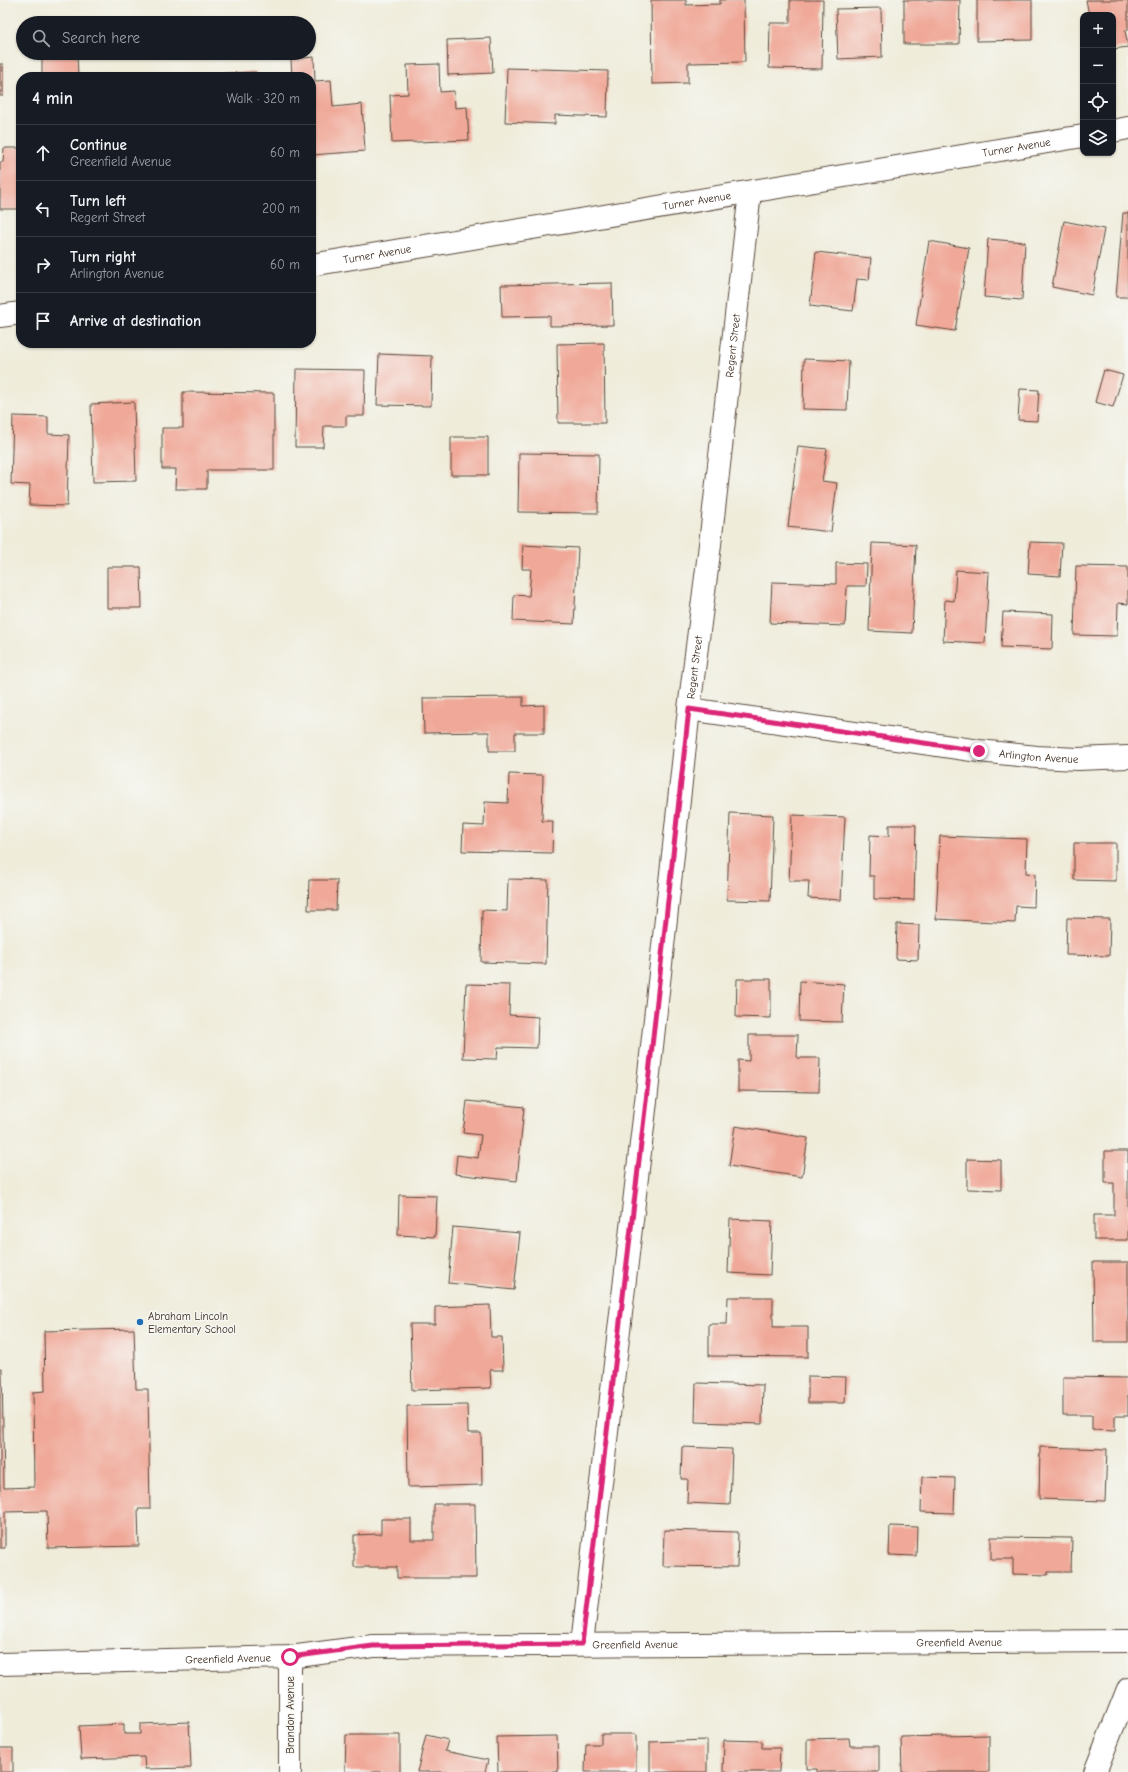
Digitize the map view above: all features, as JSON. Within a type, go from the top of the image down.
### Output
[{"type":"street","points":[[1116,130],[1128,128]]},
{"type":"street","name":"Turner Avenue","points":[[316,264],[1080,137]]},
{"type":"street","name":"Regent Street","points":[[582,1644],[750,192]]},
{"type":"street","points":[[0,316],[16,314]]},
{"type":"street","name":"Arlington Avenue","points":[[689,709],[1008,754],[1078,759],[1128,757]]},
{"type":"street","name":"Greenfield Avenue","points":[[0,1664],[290,1657],[373,1646],[1128,1641]]},
{"type":"street","name":"Brandon Avenue","points":[[290,1657],[290,1772]]},
{"type":"street","points":[[1095,1772],[1128,1689]]},
{"type":"building","points":[[651,0],[686,0],[686,5],[720,4],[720,0],[744,0],[745,62],[688,63],[688,83],[652,84]]},
{"type":"building","points":[[790,0],[823,0],[822,69],[769,68],[770,23],[790,23]]},
{"type":"building","points":[[904,0],[960,0],[959,44],[904,44]]},
{"type":"building","points":[[977,0],[1032,0],[1032,40],[977,41]]},
{"type":"building","points":[[1086,0],[1128,0],[1128,30],[1125,30],[1128,47],[1116,49],[1116,12],[1088,12]]},
{"type":"building","points":[[881,8],[882,57],[838,59],[836,9]]},
{"type":"building","points":[[491,38],[493,73],[448,75],[447,40]]},
{"type":"building","points":[[42,60],[77,60],[78,72],[42,72]]},
{"type":"building","points":[[291,60],[314,60],[315,72],[292,72]]},
{"type":"building","points":[[0,64],[3,64],[3,96],[0,96]]},
{"type":"building","points":[[439,64],[440,92],[454,91],[455,108],[467,107],[469,140],[392,143],[390,95],[408,94],[407,65]]},
{"type":"building","points":[[507,68],[608,71],[607,117],[555,115],[555,124],[505,122]]},
{"type":"building","points":[[331,80],[333,107],[362,104],[365,151],[316,155],[316,81]]},
{"type":"building","points":[[4,148],[16,148],[16,209],[0,209],[0,162],[3,162]]},
{"type":"building","points":[[1123,213],[1128,213],[1128,297],[1116,297]]},
{"type":"building","points":[[1064,221],[1104,229],[1092,295],[1052,287]]},
{"type":"building","points":[[988,239],[1025,242],[1022,300],[984,297]]},
{"type":"building","points":[[929,241],[969,248],[955,331],[916,325]]},
{"type":"building","points":[[816,252],[871,258],[869,280],[857,279],[853,311],[810,306]]},
{"type":"building","points":[[612,283],[613,325],[550,326],[550,316],[502,317],[501,285]]},
{"type":"building","points":[[604,343],[605,423],[558,423],[557,344]]},
{"type":"building","points":[[379,354],[432,356],[431,406],[377,405]]},
{"type":"building","points":[[804,359],[849,361],[847,410],[803,409]]},
{"type":"building","points":[[296,369],[365,370],[364,416],[346,416],[346,426],[324,426],[323,447],[295,447]]},
{"type":"building","points":[[1104,370],[1123,375],[1113,407],[1095,402]]},
{"type":"building","points":[[1020,389],[1039,390],[1037,421],[1018,420]]},
{"type":"building","points":[[183,392],[274,393],[274,470],[207,470],[207,489],[175,489],[176,469],[162,469],[162,428],[183,428]]},
{"type":"building","points":[[134,402],[136,481],[93,482],[91,404]]},
{"type":"building","points":[[13,416],[48,417],[48,434],[69,435],[67,506],[29,505],[30,485],[11,484]]},
{"type":"building","points":[[451,437],[488,437],[488,475],[451,475]]},
{"type":"building","points":[[798,446],[827,449],[822,481],[837,483],[831,532],[788,527]]},
{"type":"building","points":[[519,453],[599,454],[598,513],[518,512]]},
{"type":"building","points":[[1030,542],[1062,543],[1060,576],[1028,574]]},
{"type":"building","points":[[872,543],[916,545],[912,633],[869,631]]},
{"type":"building","points":[[523,545],[578,548],[574,624],[513,621],[514,595],[529,596],[531,569],[522,569]]},
{"type":"building","points":[[836,563],[867,564],[866,586],[847,586],[845,626],[770,623],[772,582],[836,584]]},
{"type":"building","points":[[1076,566],[1128,567],[1128,604],[1118,603],[1117,636],[1074,635]]},
{"type":"building","points":[[107,567],[141,567],[142,608],[107,608]]},
{"type":"building","points":[[956,570],[989,572],[985,643],[943,641],[945,600],[954,601]]},
{"type":"building","points":[[1003,612],[1053,614],[1052,649],[1001,647]]},
{"type":"building","points":[[523,697],[523,706],[544,705],[544,733],[515,733],[515,751],[489,751],[489,732],[424,733],[423,698]]},
{"type":"building","points":[[509,774],[543,775],[542,821],[553,821],[552,853],[462,851],[463,825],[484,826],[485,802],[508,803]]},
{"type":"building","points":[[730,813],[773,815],[770,901],[727,900]]},
{"type":"building","points":[[792,815],[845,817],[841,900],[808,898],[809,881],[789,881]]},
{"type":"building","points":[[889,825],[916,825],[914,900],[874,899],[874,876],[869,876],[870,835],[889,836]]},
{"type":"building","points":[[940,836],[1027,839],[1026,873],[1035,874],[1034,907],[1016,906],[1015,923],[936,919]]},
{"type":"building","points":[[1074,843],[1116,843],[1116,881],[1074,880]]},
{"type":"building","points":[[508,879],[548,880],[546,964],[481,962],[482,910],[507,911]]},
{"type":"building","points":[[309,880],[337,880],[336,910],[308,910]]},
{"type":"building","points":[[1067,918],[1110,919],[1109,956],[1066,955]]},
{"type":"building","points":[[897,924],[919,925],[918,960],[896,959]]},
{"type":"building","points":[[737,979],[771,979],[771,1018],[736,1017]]},
{"type":"building","points":[[800,981],[844,984],[842,1022],[799,1021]]},
{"type":"building","points":[[466,984],[510,985],[509,1015],[538,1017],[537,1048],[498,1047],[497,1059],[463,1058]]},
{"type":"building","points":[[749,1035],[798,1035],[797,1058],[820,1058],[819,1092],[738,1091],[738,1060],[749,1061]]},
{"type":"building","points":[[467,1101],[524,1107],[517,1181],[455,1174],[457,1155],[478,1158],[481,1135],[463,1133]]},
{"type":"building","points":[[735,1126],[808,1138],[802,1177],[729,1166]]},
{"type":"building","points":[[1105,1151],[1128,1151],[1128,1240],[1094,1240],[1094,1215],[1114,1215],[1114,1183],[1105,1183]]},
{"type":"building","points":[[967,1159],[1001,1160],[1001,1190],[967,1189]]},
{"type":"building","points":[[399,1195],[437,1196],[435,1237],[398,1235]]},
{"type":"building","points":[[730,1219],[772,1221],[770,1275],[728,1273]]},
{"type":"building","points":[[453,1227],[520,1233],[514,1290],[448,1283]]},
{"type":"building","points":[[1093,1262],[1128,1262],[1128,1342],[1094,1342]]},
{"type":"building","points":[[728,1297],[773,1297],[773,1327],[808,1327],[808,1357],[709,1356],[709,1324],[727,1324]]},
{"type":"building","points":[[490,1305],[491,1337],[502,1337],[503,1370],[490,1370],[491,1388],[412,1390],[410,1324],[435,1324],[435,1307]]},
{"type":"building","points":[[134,1329],[136,1389],[148,1389],[150,1509],[138,1509],[139,1546],[48,1548],[47,1511],[5,1512],[5,1548],[0,1548],[0,1368],[2,1368],[4,1488],[34,1487],[33,1392],[45,1391],[44,1331]]},
{"type":"building","points":[[808,1376],[846,1377],[845,1403],[808,1403]]},
{"type":"building","points":[[1063,1377],[1128,1378],[1128,1416],[1115,1416],[1115,1431],[1092,1430],[1092,1415],[1063,1415]]},
{"type":"building","points":[[696,1383],[763,1385],[762,1424],[695,1422]]},
{"type":"building","points":[[467,1405],[468,1433],[481,1433],[482,1485],[408,1487],[407,1406]]},
{"type":"building","points":[[682,1447],[732,1449],[730,1505],[687,1503],[688,1479],[681,1479]]},
{"type":"building","points":[[1040,1447],[1107,1449],[1105,1501],[1039,1499]]},
{"type":"building","points":[[922,1477],[955,1478],[954,1513],[921,1512]]},
{"type":"building","points":[[434,1504],[475,1504],[476,1578],[397,1578],[397,1567],[354,1567],[354,1535],[381,1534],[381,1519],[411,1519],[411,1540],[434,1540]]},
{"type":"building","points":[[890,1526],[917,1527],[916,1556],[889,1555]]},
{"type":"building","points":[[664,1530],[738,1532],[737,1567],[663,1566]]},
{"type":"building","points":[[991,1537],[1072,1538],[1071,1572],[1048,1572],[1048,1575],[1013,1574],[1013,1559],[991,1559]]},
{"type":"building","points":[[189,1722],[191,1768],[145,1769],[144,1757],[81,1759],[79,1726],[124,1724],[124,1734],[140,1734],[140,1724]]},
{"type":"building","points":[[601,1734],[636,1734],[636,1772],[585,1772],[586,1744],[601,1744]]},
{"type":"building","points":[[346,1735],[400,1735],[400,1772],[345,1772]]},
{"type":"building","points":[[426,1735],[448,1740],[445,1751],[488,1760],[485,1772],[417,1772]]},
{"type":"building","points":[[989,1735],[989,1772],[902,1772],[901,1737]]},
{"type":"building","points":[[557,1736],[558,1772],[498,1772],[497,1737]]},
{"type":"building","points":[[849,1738],[850,1746],[879,1746],[879,1772],[817,1772],[817,1769],[807,1769],[807,1739]]},
{"type":"building","points":[[707,1740],[707,1772],[650,1772],[650,1742]]},
{"type":"building","points":[[724,1740],[762,1741],[762,1748],[780,1748],[779,1772],[723,1772]]},
{"type":"building","points":[[0,1748],[13,1748],[13,1772],[0,1772]]},
{"type":"place","name":"Abraham Lincoln Elementary School","points":[[140,1322]]},
{"type":"route","points":[[290,1657],[373,1646],[582,1644],[646,1101],[689,709],[979,751]]}]
